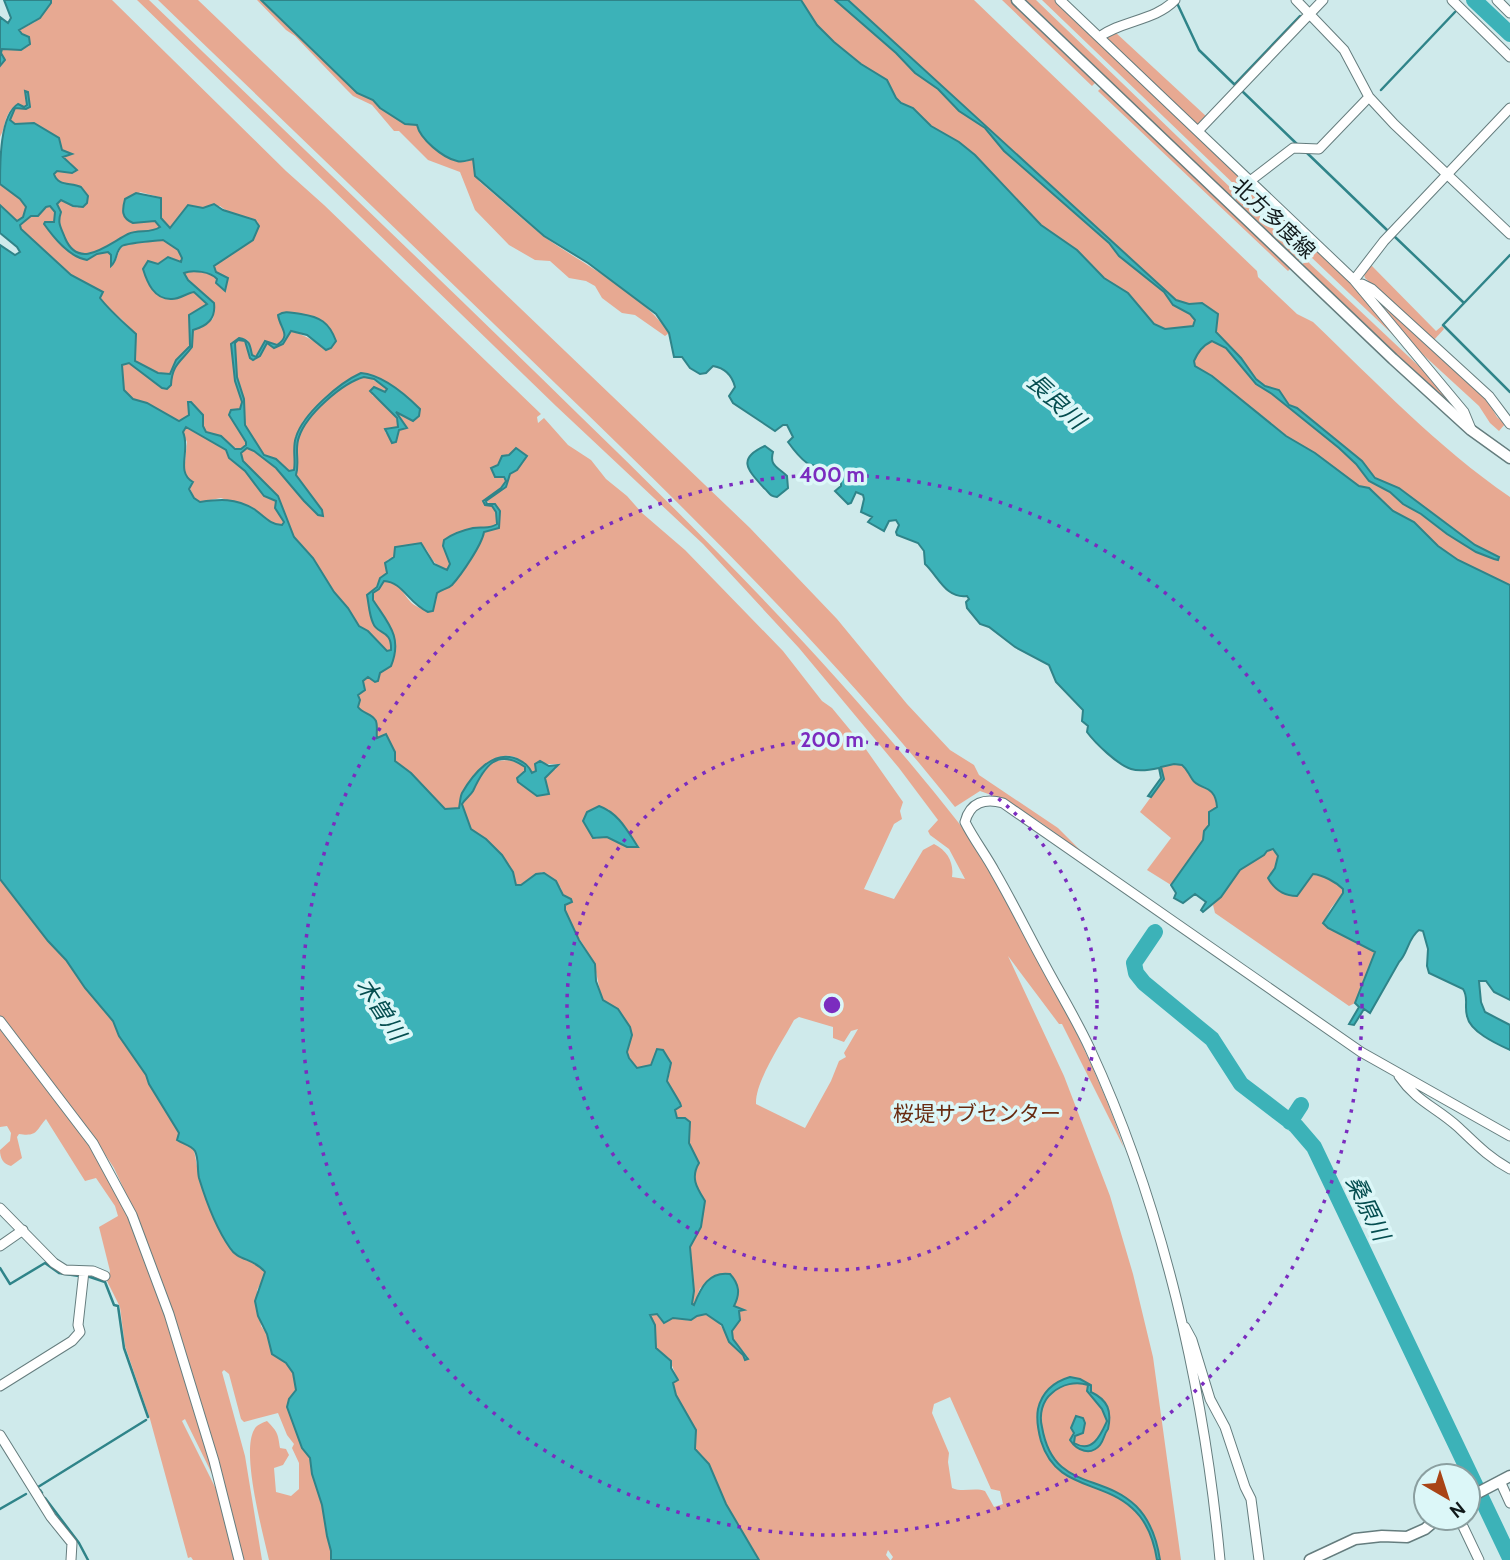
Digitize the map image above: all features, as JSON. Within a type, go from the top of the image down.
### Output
[{"type":"main road","name":"北方多度線","points":[[1017,0],[1384,350],[1471,430],[1510,458]]},
{"type":"main road","points":[[1482,1491],[1501,1481]]},
{"type":"main road","points":[[1310,1560],[1355,1539],[1407,1537],[1418,1532]]},
{"type":"street","points":[[1060,0],[1354,280],[1464,412],[1471,430]]},
{"type":"street","points":[[1099,37],[1110,29],[1166,10],[1175,0]]},
{"type":"street","points":[[1296,0],[1344,50],[1369,97],[1510,234]]},
{"type":"street","points":[[1199,131],[1323,0]]},
{"type":"street","points":[[1452,0],[1510,57]]},
{"type":"street","points":[[1497,0],[1510,13]]},
{"type":"street","points":[[1250,181],[1293,148],[1319,149],[1369,97]]},
{"type":"street","points":[[1354,280],[1384,241],[1510,108]]},
{"type":"street","points":[[1354,280],[1381,298],[1506,410],[1510,424]]},
{"type":"street","points":[[1220,1560],[1207,1455],[1179,1316],[1148,1201],[1116,1110],[1089,1048],[995,871],[965,822],[971,808],[983,801],[1003,803],[1361,1052],[1510,1136]]},
{"type":"street","points":[[0,1021],[93,1143],[132,1215],[169,1314],[214,1461],[239,1560]]},
{"type":"street","points":[[1396,1071],[1410,1092],[1459,1128],[1483,1152],[1510,1169]]},
{"type":"street","points":[[0,1208],[54,1263],[65,1270],[93,1271],[105,1276]]},
{"type":"street","points":[[0,1246],[23,1230]]},
{"type":"street","points":[[0,1386],[72,1341],[80,1332],[78,1325],[84,1271]]},
{"type":"street","points":[[1179,1316],[1192,1340],[1210,1399],[1226,1427],[1251,1499],[1259,1560]]},
{"type":"street","points":[[0,1435],[51,1517],[72,1543],[71,1560]]},
{"type":"street","points":[[1501,1481],[1510,1503]]},
{"type":"street","points":[[1466,1532],[1479,1560]]},
{"type":"green space","name":"桜堤サブセンター","points":[[51,0],[112,0],[286,171],[541,414],[537,417],[538,423],[544,418],[568,445],[591,460],[606,479],[685,550],[783,651],[822,701],[832,708],[865,748],[903,802],[900,811],[902,819],[894,824],[864,889],[894,899],[923,850],[934,844],[949,858],[952,877],[965,879],[949,849],[930,835],[928,831],[938,820],[899,768],[799,648],[703,544],[556,406],[137,0],[149,0],[678,512],[823,663],[968,835],[994,876],[1066,1012],[1103,1092],[1124,1148],[1062,1024],[1059,1024],[1008,956],[1064,1076],[1110,1196],[1133,1274],[1153,1357],[1181,1560],[891,1560],[893,1557],[888,1550],[886,1555],[890,1560],[759,1560],[726,1504],[709,1464],[695,1449],[696,1430],[676,1395],[673,1383],[677,1378],[669,1358],[656,1348],[655,1325],[650,1317],[655,1313],[667,1322],[672,1318],[690,1320],[705,1314],[717,1321],[735,1347],[748,1357],[733,1339],[731,1331],[740,1320],[739,1311],[743,1310],[734,1306],[738,1290],[730,1274],[700,1288],[694,1305],[692,1304],[694,1291],[690,1247],[698,1230],[705,1201],[695,1179],[694,1170],[698,1166],[689,1143],[690,1125],[685,1118],[678,1118],[671,1102],[668,1089],[670,1072],[658,1049],[651,1065],[637,1068],[629,1058],[610,1004],[603,1000],[593,963],[567,917],[561,888],[542,872],[521,885],[516,885],[513,872],[498,851],[471,829],[462,804],[472,792],[476,781],[494,761],[512,760],[525,767],[518,782],[537,796],[549,794],[545,778],[556,769],[557,764],[545,764],[532,773],[522,761],[510,756],[499,757],[488,763],[469,783],[459,808],[445,809],[411,773],[395,761],[395,752],[386,734],[377,738],[374,719],[358,707],[358,695],[363,681],[368,677],[378,681],[380,673],[391,666],[394,656],[392,631],[373,600],[373,593],[384,581],[391,582],[399,587],[411,603],[433,611],[437,593],[452,585],[470,562],[484,532],[499,528],[499,509],[486,501],[506,487],[510,474],[517,470],[527,456],[518,450],[502,456],[498,465],[491,468],[506,481],[483,501],[495,510],[497,523],[489,527],[462,531],[443,542],[450,564],[447,570],[435,563],[426,549],[418,543],[408,547],[397,546],[394,557],[387,560],[387,573],[367,595],[373,623],[387,635],[391,643],[391,650],[387,651],[368,631],[359,626],[313,559],[294,537],[278,496],[243,461],[241,453],[247,448],[264,458],[318,514],[322,510],[296,475],[298,441],[310,418],[328,399],[349,384],[369,377],[387,389],[386,392],[377,388],[372,395],[389,408],[395,417],[398,427],[387,428],[385,432],[393,443],[399,430],[406,428],[396,412],[414,420],[412,401],[373,375],[357,375],[321,402],[303,421],[295,439],[294,470],[289,471],[276,459],[264,455],[245,425],[244,404],[237,377],[235,343],[238,340],[245,341],[251,359],[260,356],[267,343],[272,347],[277,345],[265,341],[256,357],[252,355],[248,340],[239,338],[231,344],[235,381],[242,402],[240,409],[231,410],[229,415],[246,442],[241,449],[206,432],[203,415],[191,402],[188,403],[190,413],[187,418],[175,421],[147,403],[133,399],[124,390],[122,365],[127,362],[164,389],[171,380],[178,360],[192,347],[193,330],[213,319],[211,305],[184,273],[195,271],[215,275],[216,281],[225,290],[228,281],[216,272],[214,266],[250,242],[258,222],[220,206],[203,208],[191,205],[170,228],[161,218],[159,197],[140,192],[122,210],[137,223],[155,221],[160,227],[128,234],[93,252],[71,249],[61,231],[61,210],[57,204],[61,200],[78,208],[54,174],[57,171],[65,172],[71,163],[63,157],[72,154],[62,150],[60,140],[45,129],[15,124],[10,120],[15,108],[28,108],[27,91],[27,105],[24,107],[18,104],[10,111],[0,137],[0,66],[5,60],[1,51],[4,48],[21,50],[29,46],[29,37],[19,30],[35,22]],"holes":[[[287,312],[317,318],[328,326],[336,341],[331,348],[291,331],[285,341],[278,344],[284,338]],[[608,809],[626,827],[638,845],[625,844],[606,837],[596,839],[588,830]],[[799,1017],[833,1027],[833,1038],[844,1042],[851,1031],[858,1029],[844,1053],[846,1057],[839,1061],[805,1128],[756,1104],[760,1084],[794,1020]],[[950,1397],[991,1489],[1000,1491],[1003,1504],[994,1507],[985,1491],[952,1488],[949,1453],[932,1413],[934,1404]]]},
{"type":"green space","points":[[158,0],[198,0],[750,528],[837,619],[907,704],[950,750],[974,765],[979,775],[1058,828],[1083,853],[1046,826],[994,796],[980,791],[955,807],[861,696],[712,537]]},
{"type":"green space","points":[[257,0],[261,0],[357,93],[373,100],[405,124],[417,125],[429,142],[450,158],[462,162],[473,159],[475,175],[480,182],[542,235],[627,291],[657,318],[669,333],[665,336],[635,315],[622,313],[602,298],[595,286],[586,281],[569,278],[550,261],[535,260],[509,245],[475,210],[460,172],[428,160],[399,131],[394,131],[372,105],[353,96]]},
{"type":"green space","points":[[801,0],[835,0],[915,73],[938,89],[959,111],[985,128],[1004,151],[1109,243],[1119,256],[1164,292],[1173,305],[1190,314],[1195,320],[1193,326],[1165,329],[1154,324],[1128,293],[1104,278],[1077,250],[1041,225],[975,155],[931,126],[913,108],[902,103],[896,98],[887,80],[861,64],[834,42],[817,25]]},
{"type":"green space","points":[[848,0],[974,0],[1257,271],[1258,277],[1297,314],[1313,322],[1432,435],[1510,497],[1510,585],[1458,560],[1438,546],[1414,522],[1393,511],[1369,489],[1359,486],[1315,453],[1286,436],[1245,405],[1232,391],[1195,366],[1193,361],[1204,345],[1212,341],[1226,348],[1256,384],[1339,448],[1369,481],[1390,492],[1447,534],[1476,552],[1494,559],[1399,488],[1375,478],[1362,461],[1297,408],[1289,405],[1282,394],[1256,379],[1241,358],[1216,332],[1217,314],[1202,303],[1190,304],[1176,300]]},
{"type":"green space","points":[[1002,0],[1011,0],[1096,82],[1092,86]]},
{"type":"green space","points":[[1026,0],[1036,0],[1235,192],[1231,197]]},
{"type":"green space","points":[[1042,0],[1055,0],[1246,181],[1239,189]]},
{"type":"green space","points":[[1115,32],[1207,117],[1200,125],[1195,125],[1108,41],[1107,38]]},
{"type":"green space","points":[[1102,87],[1292,267],[1288,271],[1098,91]]},
{"type":"green space","points":[[0,184],[25,203],[25,213],[21,219],[17,221],[0,205]]},
{"type":"green space","points":[[1249,185],[1313,246],[1306,253],[1242,192]]},
{"type":"green space","points":[[1239,196],[1302,256],[1298,261],[1235,200]]},
{"type":"green space","points":[[50,206],[55,212],[54,222],[45,222],[45,225],[68,250],[85,260],[108,252],[115,262],[120,249],[125,245],[163,240],[178,250],[181,262],[170,257],[158,264],[148,261],[143,269],[149,284],[161,296],[175,299],[194,292],[207,304],[189,315],[190,346],[176,360],[170,374],[158,373],[135,361],[128,327],[106,306],[101,291],[71,275],[21,229],[20,225],[31,216],[37,216]]},
{"type":"green space","points":[[1316,249],[1364,295],[1409,350],[1310,256]]},
{"type":"green space","points":[[1306,260],[1425,372],[1460,414],[1302,265]]},
{"type":"green space","points":[[1371,265],[1436,331],[1442,326],[1444,329],[1433,341],[1365,278],[1364,274]]},
{"type":"green space","points":[[1374,295],[1487,400],[1497,417],[1505,424],[1499,431],[1479,406],[1418,350]]},
{"type":"green space","points":[[186,427],[226,450],[229,458],[245,471],[268,498],[276,501],[284,522],[282,525],[271,522],[253,509],[221,498],[200,502],[194,498],[184,473],[187,442],[183,433]]},
{"type":"green space","points":[[1178,763],[1193,781],[1214,795],[1217,807],[1209,812],[1209,825],[1204,831],[1203,840],[1171,885],[1147,870],[1171,838],[1140,812],[1164,779],[1161,767]]},
{"type":"green space","points":[[1271,849],[1278,855],[1275,868],[1268,878],[1276,889],[1297,896],[1312,874],[1329,879],[1343,889],[1323,923],[1375,951],[1355,1003],[1349,1006],[1215,913],[1213,905],[1240,870]]},
{"type":"green space","points":[[0,879],[113,1021],[119,1036],[146,1075],[179,1133],[179,1142],[190,1145],[194,1150],[199,1177],[210,1208],[230,1249],[236,1255],[253,1261],[265,1272],[257,1290],[261,1326],[267,1334],[272,1354],[286,1363],[293,1373],[296,1390],[289,1399],[294,1427],[302,1448],[310,1458],[322,1505],[331,1560],[269,1560],[251,1475],[251,1441],[255,1428],[267,1421],[277,1433],[280,1448],[286,1449],[289,1455],[283,1465],[274,1468],[276,1492],[291,1496],[299,1489],[299,1463],[292,1448],[294,1444],[278,1413],[244,1422],[241,1419],[229,1374],[224,1370],[222,1372],[245,1456],[262,1560],[243,1560],[216,1452],[174,1317],[136,1215],[114,1168],[95,1139],[0,1017]]},
{"type":"green space","points":[[0,1029],[88,1143],[127,1213],[164,1311],[216,1482],[185,1419],[182,1421],[219,1495],[234,1560],[188,1558],[150,1419],[125,1346],[120,1307],[107,1281],[110,1271],[99,1227],[118,1216],[115,1206],[96,1178],[85,1181],[46,1119],[33,1133],[19,1134],[17,1137],[22,1158],[11,1166],[1,1158],[0,1150],[10,1141],[11,1133],[7,1126],[0,1127]]},
{"type":"water","points":[[4,0],[51,0],[51,3],[40,18],[19,30],[29,37],[30,44],[21,50],[2,49],[5,60],[0,66],[0,17],[8,23],[11,18]]},
{"type":"water","name":"長良川","points":[[261,0],[801,0],[817,25],[834,42],[861,64],[887,80],[901,103],[913,108],[931,126],[975,155],[1041,225],[1077,250],[1104,278],[1128,293],[1154,324],[1165,329],[1193,326],[1195,320],[1190,314],[1173,305],[1164,292],[1119,256],[1109,243],[1004,151],[985,128],[959,111],[938,89],[915,73],[835,0],[848,0],[1176,300],[1189,304],[1202,303],[1218,314],[1216,332],[1241,358],[1256,379],[1265,386],[1279,390],[1289,405],[1297,408],[1362,461],[1375,478],[1399,488],[1475,545],[1499,557],[1498,560],[1476,552],[1403,504],[1390,492],[1369,481],[1339,448],[1256,384],[1226,348],[1212,341],[1199,352],[1194,361],[1195,366],[1212,376],[1286,436],[1315,453],[1359,486],[1369,488],[1393,511],[1414,522],[1438,546],[1458,560],[1510,585],[1510,1000],[1494,992],[1486,981],[1479,981],[1485,1012],[1510,1025],[1510,1050],[1485,1037],[1469,1022],[1463,989],[1429,973],[1428,949],[1423,931],[1419,930],[1370,1013],[1364,1009],[1354,1025],[1349,1024],[1359,1007],[1355,1003],[1375,952],[1323,923],[1343,893],[1343,889],[1337,884],[1313,874],[1297,896],[1284,893],[1273,885],[1268,878],[1275,868],[1278,856],[1273,849],[1240,870],[1221,897],[1203,912],[1201,910],[1206,902],[1195,894],[1183,903],[1174,898],[1176,893],[1171,885],[1203,840],[1204,831],[1209,825],[1209,812],[1217,807],[1216,799],[1210,791],[1195,783],[1182,765],[1174,764],[1161,767],[1164,779],[1151,797],[1148,796],[1161,778],[1159,768],[1141,771],[1131,769],[1101,747],[1087,732],[1088,726],[1082,721],[1083,710],[1056,682],[1049,665],[980,624],[967,608],[967,596],[953,594],[925,564],[924,551],[918,543],[897,535],[899,525],[896,520],[889,521],[884,531],[868,522],[872,517],[861,512],[863,495],[856,492],[848,504],[835,491],[841,486],[841,474],[838,472],[829,476],[826,468],[811,465],[802,459],[788,442],[793,437],[787,425],[775,431],[733,403],[729,396],[735,387],[727,373],[713,366],[706,373],[700,374],[690,368],[682,357],[674,357],[669,333],[656,314],[588,263],[544,236],[475,176],[473,159],[459,162],[445,156],[427,142],[417,125],[405,124],[380,108],[373,100],[357,93]]},
{"type":"water","name":"木曽川","points":[[25,91],[28,92],[30,107],[15,108],[10,120],[15,124],[34,123],[59,138],[62,150],[72,154],[63,157],[77,170],[72,173],[57,171],[54,174],[56,178],[62,183],[81,187],[88,196],[83,207],[61,200],[57,204],[61,212],[59,223],[65,238],[78,253],[94,252],[128,234],[160,227],[155,221],[133,223],[124,216],[125,199],[136,193],[161,198],[161,218],[170,228],[188,205],[203,208],[214,204],[223,210],[255,220],[259,226],[253,240],[214,266],[216,272],[228,278],[225,291],[211,275],[197,271],[184,273],[188,280],[214,303],[212,318],[193,330],[192,347],[175,368],[171,385],[167,389],[129,363],[122,365],[124,390],[133,399],[147,403],[179,421],[189,415],[188,402],[191,402],[203,415],[206,432],[221,436],[235,449],[241,449],[246,442],[229,415],[231,410],[240,409],[242,402],[235,381],[231,344],[239,338],[245,340],[252,355],[256,357],[265,341],[277,345],[284,338],[278,315],[289,312],[314,317],[323,322],[336,341],[326,350],[307,335],[291,331],[283,344],[274,348],[267,343],[260,356],[253,360],[245,341],[238,340],[235,343],[237,377],[244,399],[245,425],[264,455],[276,459],[289,471],[294,470],[295,441],[306,419],[333,392],[361,373],[385,381],[420,409],[419,416],[413,421],[396,412],[407,428],[399,430],[396,442],[392,443],[385,429],[398,427],[397,418],[370,391],[374,387],[385,392],[387,389],[374,379],[364,377],[355,380],[317,410],[299,437],[296,475],[322,510],[323,516],[318,515],[304,501],[276,468],[254,451],[247,448],[241,453],[243,461],[278,496],[294,537],[313,558],[359,626],[368,631],[387,651],[391,650],[391,643],[387,635],[373,623],[367,595],[387,573],[385,563],[394,557],[395,547],[421,543],[434,564],[447,570],[450,564],[443,546],[444,540],[466,530],[497,524],[496,512],[483,501],[506,481],[504,477],[495,477],[491,468],[498,465],[502,456],[509,455],[516,448],[527,456],[517,470],[510,474],[506,487],[486,501],[487,504],[495,504],[500,511],[499,528],[484,532],[475,552],[456,580],[437,593],[433,611],[428,612],[421,608],[391,582],[384,581],[373,593],[373,600],[395,638],[394,656],[391,666],[380,673],[378,681],[368,677],[363,681],[365,690],[358,695],[358,707],[376,721],[377,738],[386,734],[395,752],[395,761],[411,773],[445,809],[459,808],[461,795],[467,786],[478,771],[492,760],[500,757],[517,759],[530,768],[532,773],[536,771],[535,764],[540,761],[549,766],[558,765],[545,778],[549,794],[537,796],[518,782],[517,778],[525,771],[525,767],[515,761],[499,759],[482,774],[472,793],[462,804],[471,829],[502,855],[513,872],[516,885],[521,885],[536,874],[544,873],[556,881],[563,895],[571,899],[572,902],[565,905],[565,910],[579,940],[595,964],[596,981],[603,1000],[618,1009],[630,1027],[632,1035],[627,1052],[637,1068],[651,1065],[657,1049],[663,1050],[671,1063],[667,1081],[681,1106],[675,1110],[677,1118],[685,1118],[690,1122],[689,1143],[699,1163],[695,1173],[696,1183],[705,1201],[701,1227],[690,1247],[694,1291],[692,1304],[694,1305],[703,1286],[711,1278],[730,1274],[738,1290],[734,1306],[744,1310],[739,1311],[740,1320],[732,1331],[733,1339],[748,1359],[745,1360],[729,1342],[722,1325],[706,1314],[691,1320],[673,1318],[664,1323],[657,1314],[650,1315],[655,1325],[656,1348],[671,1361],[671,1368],[678,1380],[673,1383],[676,1395],[696,1430],[695,1449],[709,1464],[726,1504],[759,1560],[331,1560],[322,1505],[310,1458],[302,1448],[287,1407],[296,1390],[293,1373],[286,1363],[272,1354],[267,1334],[258,1316],[255,1301],[265,1272],[230,1248],[205,1196],[195,1151],[177,1140],[179,1133],[146,1075],[119,1036],[113,1021],[0,879],[0,245],[15,255],[20,252],[0,233],[0,205],[17,221],[23,217],[26,207],[0,184],[0,164],[4,128],[8,118],[12,110],[18,104],[24,107],[27,105]],"holes":[[[50,206],[55,212],[54,222],[44,224],[62,246],[80,258],[87,260],[108,252],[111,255],[111,266],[122,246],[163,240],[178,250],[181,262],[168,257],[158,264],[148,261],[143,269],[149,284],[160,297],[175,299],[194,292],[207,304],[189,315],[190,346],[176,360],[170,374],[158,373],[135,361],[136,334],[100,298],[103,292],[71,275],[21,229],[20,225],[31,216],[38,216]],[[186,427],[226,450],[229,458],[245,471],[264,496],[276,501],[275,508],[284,522],[282,525],[270,522],[254,509],[234,501],[200,502],[194,498],[189,489],[193,482],[188,478],[184,467],[183,432]]]},
{"type":"water","points":[[765,446],[773,452],[772,460],[775,466],[787,476],[788,488],[777,497],[771,495],[753,476],[748,465],[750,456]]},
{"type":"water","points":[[599,806],[617,818],[638,847],[627,847],[607,837],[593,838],[583,821],[587,812]]},
{"type":"water","points":[[1070,1377],[1091,1385],[1091,1392],[1105,1402],[1109,1411],[1108,1429],[1100,1445],[1092,1450],[1084,1451],[1073,1444],[1070,1440],[1074,1433],[1071,1428],[1076,1416],[1083,1418],[1085,1423],[1083,1433],[1075,1436],[1074,1443],[1081,1446],[1095,1441],[1107,1421],[1102,1409],[1087,1391],[1088,1385],[1065,1385],[1049,1396],[1042,1408],[1041,1422],[1048,1447],[1056,1462],[1067,1471],[1122,1495],[1136,1506],[1152,1531],[1160,1560],[1157,1560],[1146,1525],[1132,1508],[1120,1499],[1068,1476],[1048,1457],[1039,1433],[1038,1409],[1049,1388]]},
{"type":"waterway","points":[[1474,0],[1510,34]]},
{"type":"waterway","points":[[1177,3],[1199,50],[1236,86]]},
{"type":"waterway","points":[[1381,90],[1455,12]]},
{"type":"waterway","points":[[1235,84],[1300,16]]},
{"type":"waterway","points":[[1241,90],[1299,146]]},
{"type":"waterway","points":[[1306,152],[1387,230]]},
{"type":"waterway","points":[[1394,236],[1464,303]]},
{"type":"waterway","points":[[1510,255],[1443,325],[1510,392]]},
{"type":"waterway","name":"桑原川","points":[[1155,932],[1134,963],[1136,973],[1144,983],[1212,1039],[1241,1084],[1296,1126],[1314,1147],[1510,1558]]},
{"type":"waterway","points":[[1290,1122],[1301,1105]]},
{"type":"waterway","points":[[0,1268],[10,1284],[45,1263],[59,1273],[79,1276]]},
{"type":"waterway","points":[[87,1276],[105,1282],[114,1305],[118,1306],[124,1348],[148,1417]]},
{"type":"waterway","points":[[38,1487],[146,1420]]},
{"type":"waterway","points":[[0,1509],[26,1494]]},
{"type":"waterway","points":[[45,1498],[79,1543],[88,1560]]}]
